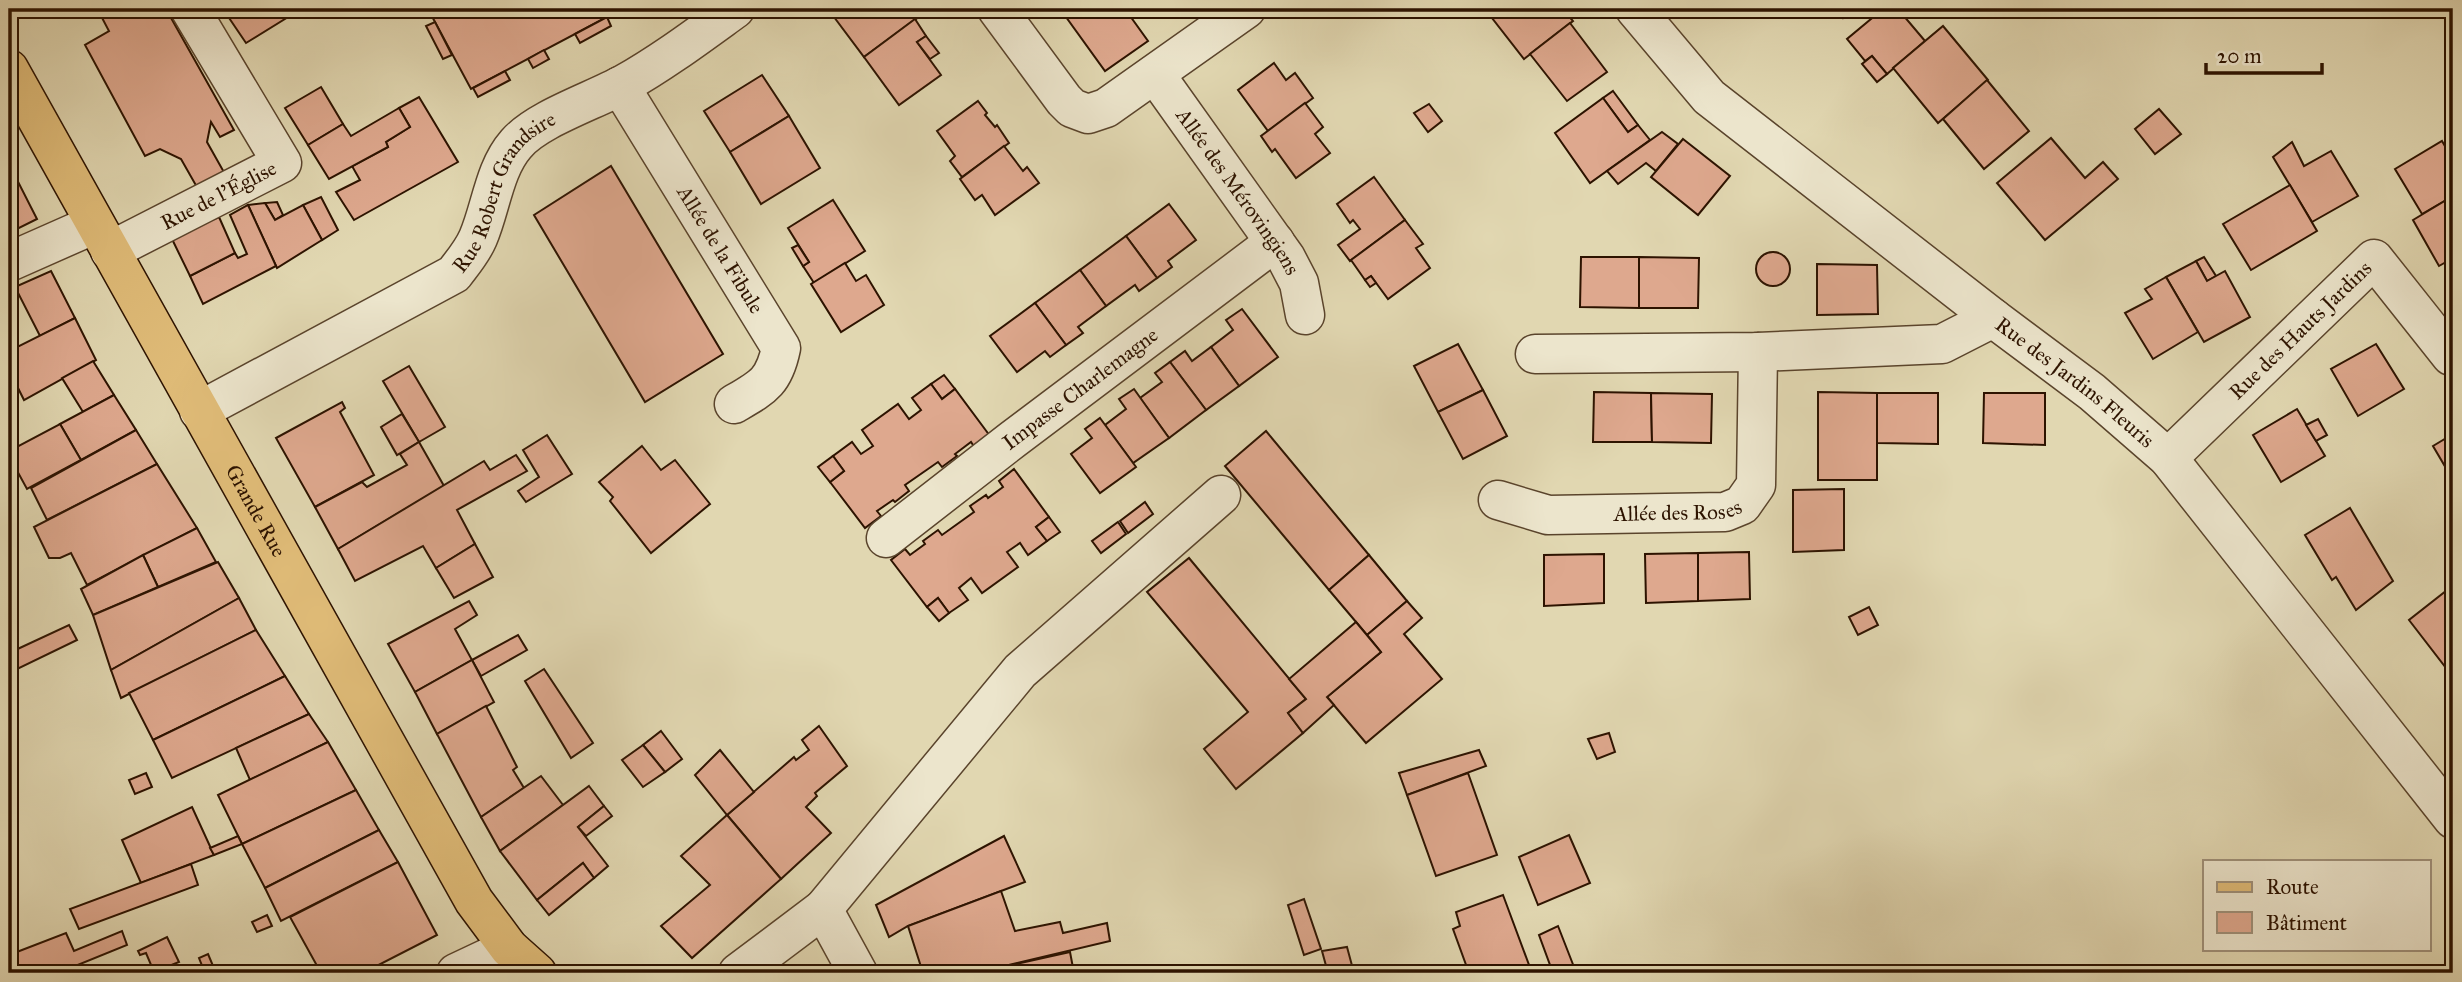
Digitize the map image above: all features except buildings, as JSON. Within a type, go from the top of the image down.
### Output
[{"type":"main road","name":"Grande Rue","points":[[9,69],[474,901],[509,947],[537,973]]},
{"type":"street","name":"Rue de l'Église","points":[[102,238],[282,163],[190,9]]},
{"type":"street","name":"Rue Robert Grandsire","points":[[199,411],[454,274],[470,254],[479,236],[490,201],[514,146],[528,132],[620,86],[663,61],[735,9]]},
{"type":"street","points":[[997,9],[1064,100],[1088,114],[1100,112],[1246,9]]},
{"type":"street","name":"Rue des Jardins Fleuris","points":[[1635,9],[1709,97],[2092,392],[2168,458],[2453,819]]},
{"type":"street","name":"Allée des Mérovingiens","points":[[1155,74],[1275,242],[1299,283],[1305,316]]},
{"type":"street","name":"Allée de la Fibule","points":[[620,86],[781,348],[776,369],[762,387],[734,404]]},
{"type":"street","points":[[9,262],[102,238]]},
{"type":"street","name":"Impasse Charlemagne","points":[[886,538],[1275,242]]},
{"type":"street","name":"Rue des Hauts Jardins","points":[[2168,458],[2374,259],[2451,356]]},
{"type":"street","points":[[1535,354],[1758,352],[1942,344],[1993,318]]},
{"type":"street","name":"Allée des Roses","points":[[1498,500],[1548,515],[1725,512],[1742,505],[1756,485],[1758,352]]},
{"type":"street","points":[[738,973],[823,909],[1020,671],[1221,495]]},
{"type":"street","points":[[823,909],[858,973]]},
{"type":"street","points":[[456,973],[509,947]]}]
